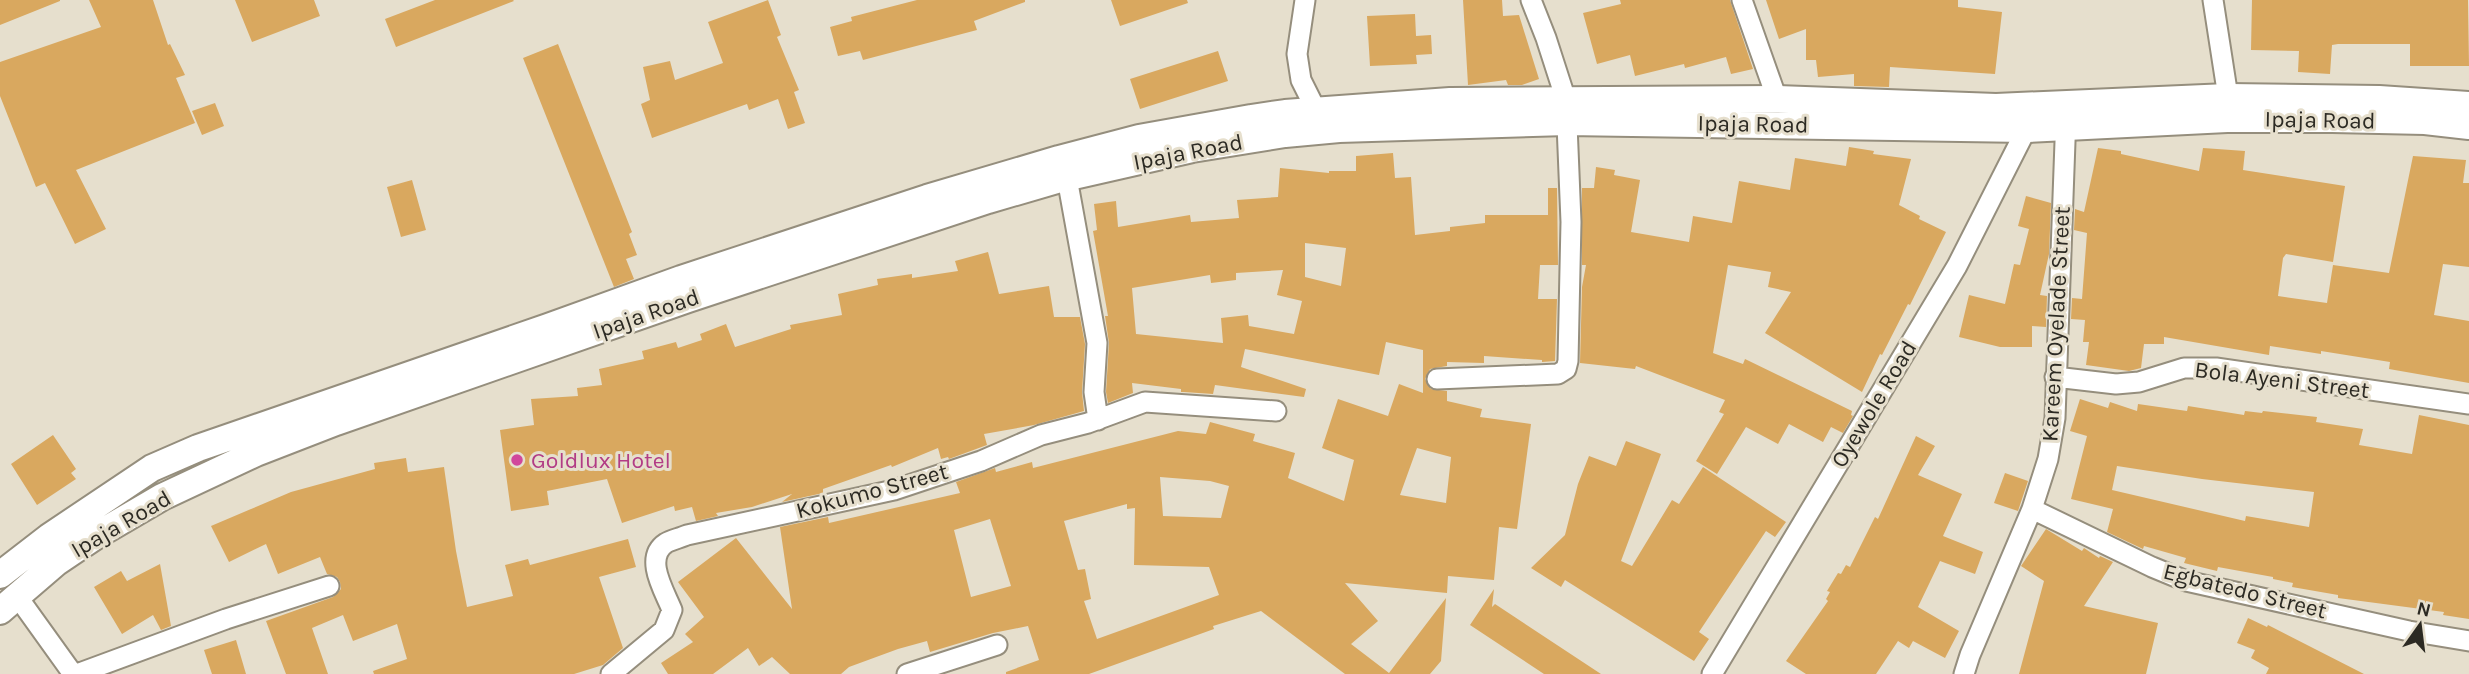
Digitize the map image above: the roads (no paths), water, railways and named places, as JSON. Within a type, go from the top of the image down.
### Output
[{"type":"main road","name":"Ipaja Road","points":[[0,575],[49,537],[152,468],[198,448],[681,279],[927,198],[1139,138],[1192,139],[1285,134],[1567,111],[1777,99],[1996,107],[2032,118]]},
{"type":"main road","name":"Ipaja Road","points":[[8,603],[57,562],[162,497],[256,453],[336,422],[688,299],[988,200],[1285,113],[1450,101],[1567,111],[2032,118],[2391,99],[2469,105]]},
{"type":"main road","name":"Ipaja Road","points":[[2228,108],[2469,126]]},
{"type":"street","points":[[1305,0],[1297,54],[1301,80],[1316,110]]},
{"type":"street","points":[[1437,379],[1558,374],[1566,369],[1568,361],[1571,222],[1567,111],[1546,38],[1531,0]]},
{"type":"street","points":[[1742,0],[1777,99]]},
{"type":"street","points":[[2213,0],[2228,108]]},
{"type":"street","name":"Kareem Oyelade Street","points":[[1964,674],[2032,509],[2049,459],[2055,418],[2066,116]]},
{"type":"street","name":"Oyewole Road","points":[[1712,674],[1956,265],[2032,118]]},
{"type":"street","points":[[1067,178],[1097,343],[1094,392],[1098,420]]},
{"type":"street","name":"Bola Ayeni Street","points":[[2055,377],[2116,384],[2139,382],[2184,368],[2216,368],[2469,404]]},
{"type":"street","name":"Kokumo Street","points":[[611,674],[664,630],[672,610],[655,567],[656,554],[665,544],[687,535],[894,491],[981,461],[1041,435],[1098,420],[1145,402],[1276,411]]},
{"type":"street","name":"Egbatedo Street","points":[[2032,509],[2152,567],[2186,580],[2409,631],[2469,641]]},
{"type":"street","points":[[8,603],[75,674],[226,619],[329,586]]},
{"type":"street","points":[[907,674],[997,645]]},
{"type":"place","name":"Goldlux Hotel","points":[[517,460]]}]
